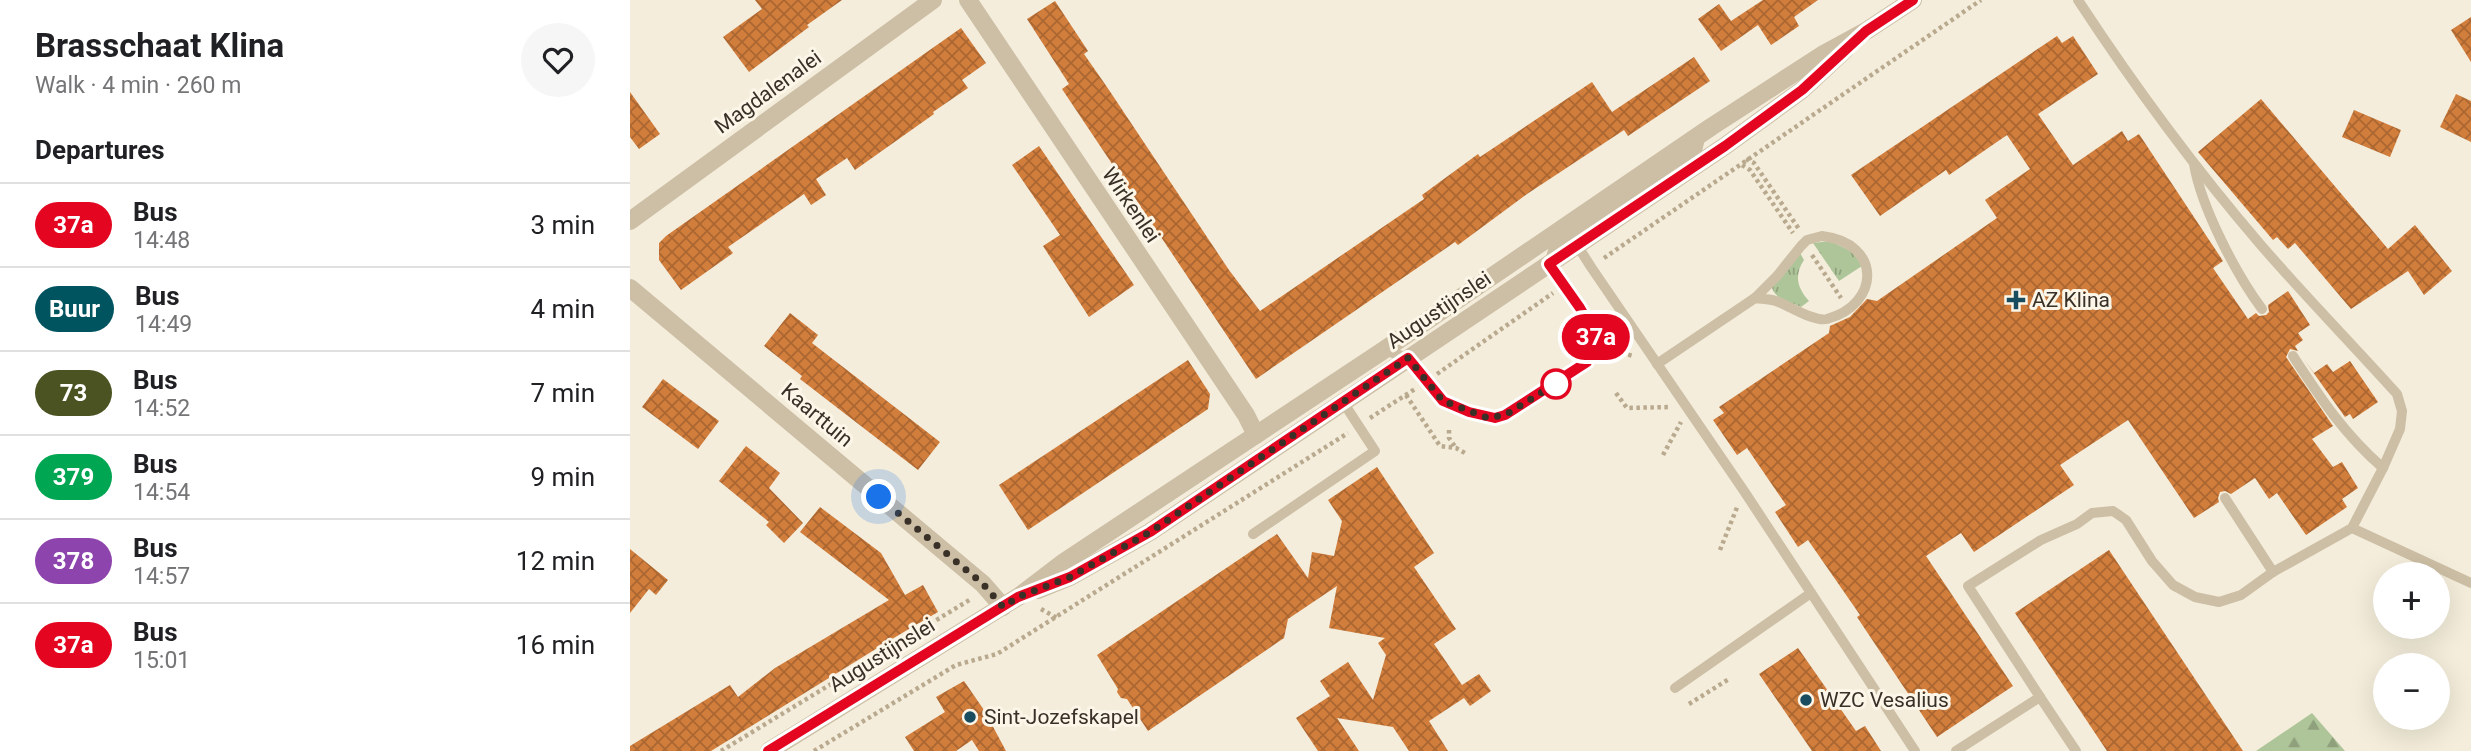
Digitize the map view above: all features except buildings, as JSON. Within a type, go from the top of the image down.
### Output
[{"type":"street","name":"Magdalenalei","points":[[630,221],[933,0]]},
{"type":"street","name":"Wirkenlei","points":[[968,0],[1246,415],[1256,435]]},
{"type":"street","name":"Augustijnslei","points":[[769,751],[1011,602],[1064,562],[1384,350],[1701,134],[1822,55],[1866,31],[1913,0]]},
{"type":"street","name":"Augustijnslei","points":[[1011,602],[1070,577],[1150,532],[1549,264],[1578,238],[1729,143],[1802,90],[1866,31]]},
{"type":"street","name":"Kaarttuin","points":[[630,288],[987,589],[1011,602]]},
{"type":"lane","points":[[2076,751],[1968,586],[2041,540],[2077,524],[2092,513],[2113,511],[2126,520],[2152,561],[2173,585],[2195,597],[2219,603],[2241,595],[2273,572],[2352,528],[2400,429],[2402,411],[2397,394],[2260,244],[2193,160],[2108,47],[2078,0]]},
{"type":"lane","points":[[1701,134],[1698,151],[1578,238],[1591,267],[1915,751]]},
{"type":"lane","points":[[2193,160],[2204,202],[2246,288],[2262,309]]},
{"type":"lane","points":[[1657,364],[1755,298],[1804,243],[1822,236],[1840,238],[1855,247],[1867,264],[1867,282],[1860,300],[1825,319],[1816,319],[1776,301],[1755,298]]},
{"type":"lane","points":[[1384,350],[1408,358],[1443,401],[1469,412],[1495,418],[1505,415],[1587,362],[1594,345],[1596,336],[1593,327],[1549,264]]},
{"type":"lane","points":[[2293,356],[2335,420],[2359,448],[2383,468]]},
{"type":"lane","points":[[1253,534],[1375,451],[1343,402]]},
{"type":"lane","points":[[2225,498],[2273,572]]},
{"type":"lane","points":[[2352,528],[2471,583]]},
{"type":"lane","points":[[1675,688],[1811,593]]},
{"type":"lane","points":[[1956,751],[2040,697]]},
{"type":"path","points":[[1591,267],[1981,0]]},
{"type":"path","points":[[1729,143],[1744,158],[1754,163],[1847,308]]},
{"type":"path","points":[[1729,143],[1737,163],[1748,167],[1804,243]]},
{"type":"path","points":[[814,751],[956,665],[997,654],[1406,395],[1565,285]]},
{"type":"path","points":[[1594,345],[1657,364]]},
{"type":"path","points":[[1616,393],[1627,408],[1687,408],[1663,455]]},
{"type":"path","points":[[1406,395],[1440,446],[1465,453]]},
{"type":"path","points":[[1450,430],[1449,438],[1456,449]]},
{"type":"path","points":[[1720,550],[1744,492]]},
{"type":"path","points":[[720,751],[987,589]]},
{"type":"path","points":[[1689,704],[1729,679]]},
{"type":"green space","points":[[1830,241],[1853,252],[1862,266],[1839,281],[1813,243]]},
{"type":"green space","points":[[1800,253],[1804,260],[1798,281],[1809,301],[1801,307],[1779,297],[1772,287]]},
{"type":"green space","points":[[2312,713],[2345,751],[2256,751]]},
{"type":"bus line","name":"37a","points":[[768,751],[1018,597],[1070,577],[1150,532],[1408,358],[1443,401],[1488,418],[1505,415],[1565,378],[1587,362],[1596,336],[1593,327],[1549,264],[1725,146],[1802,90],[1866,31],[1913,0]]},
{"type":"place","name":"AZ Klina","points":[[2016,300]]},
{"type":"place","name":"WZC Vesalius","points":[[1806,700]]},
{"type":"place","name":"Sint-Jozefskapel","points":[[970,717]]},
{"type":"route","points":[[879,497],[983,584],[1003,607],[1018,597],[1070,577],[1150,532],[1408,358],[1443,401],[1488,418],[1505,415],[1565,378],[1556,384]]}]
